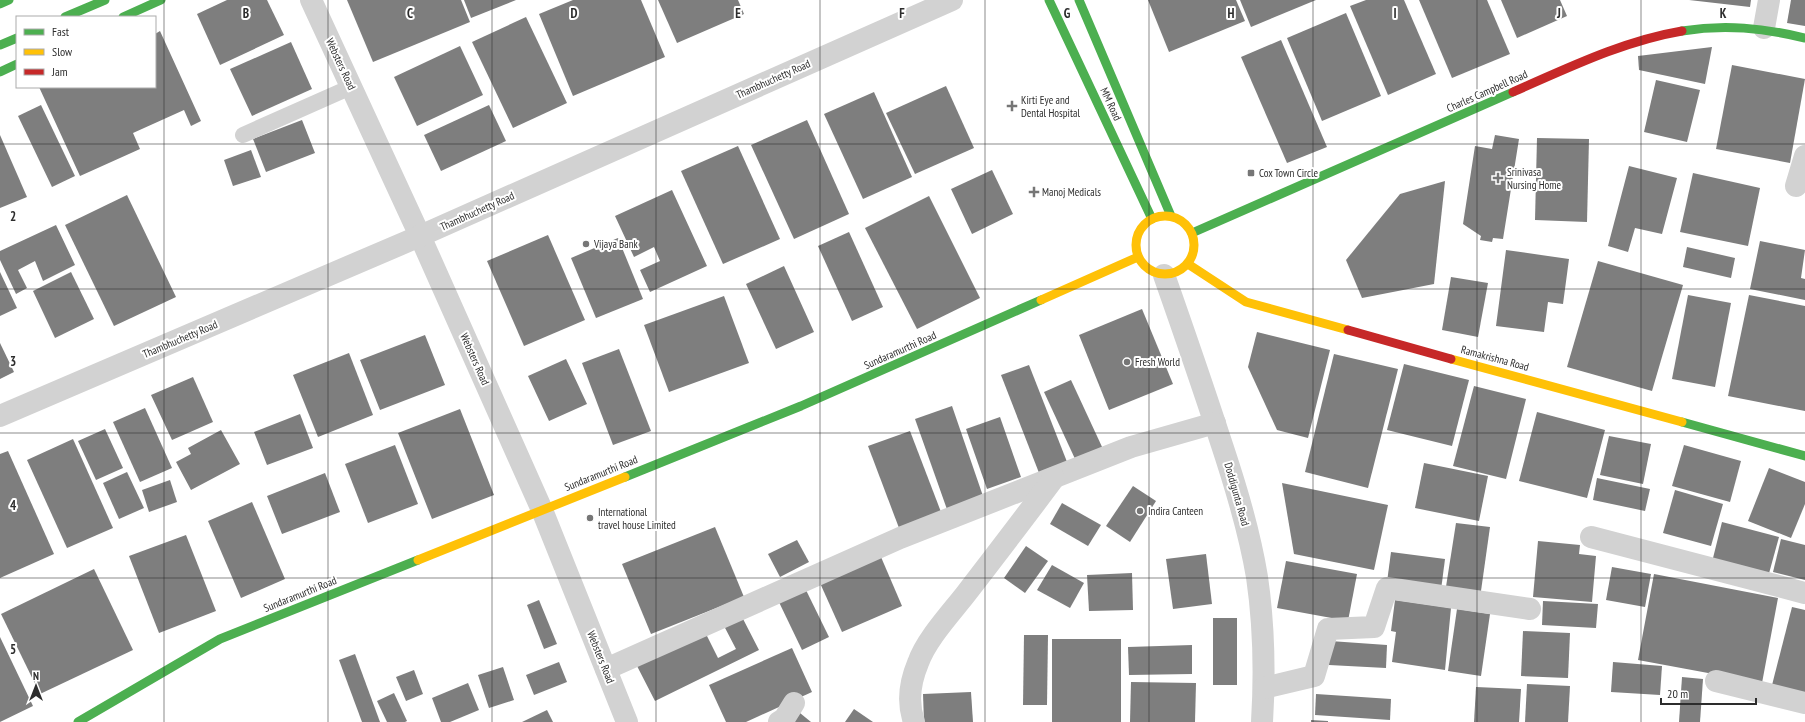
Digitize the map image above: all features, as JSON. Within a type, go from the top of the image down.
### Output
[{"type":"street","points":[[0,4],[9,0]]},
{"type":"street","points":[[67,16],[104,0]]},
{"type":"street","points":[[125,16],[161,0]]},
{"type":"street","name":"Websters Road","points":[[312,0],[420,236],[542,510],[627,722]]},
{"type":"street","name":"Thambhuchetty Road","points":[[0,416],[420,236],[952,0]]},
{"type":"street","name":"MM Road","points":[[1049,0],[1152,219]]},
{"type":"street","name":"MM Road","points":[[1079,0],[1171,216]]},
{"type":"street","points":[[1764,28],[1769,0]]},
{"type":"street","name":"Charles Campbell Road","points":[[1192,233],[1617,48],[1645,39],[1680,31],[1732,26],[1764,28],[1805,38]]},
{"type":"street","points":[[0,45],[16,38]]},
{"type":"street","points":[[0,72],[16,64]]},
{"type":"street","points":[[1796,186],[1805,156]]},
{"type":"street","points":[[1162,216],[1171,216],[1188,226],[1192,233],[1195,249],[1188,264],[1173,274],[1164,275],[1149,270],[1138,258],[1136,240],[1144,224],[1152,219],[1162,216]]},
{"type":"street","name":"Sundaramurthi Road","points":[[78,722],[220,639],[802,406],[1138,258]]},
{"type":"street","name":"Ramakrishna Road","points":[[1188,264],[1246,302],[1805,456]]},
{"type":"street","name":"Doddigunta Road","points":[[1164,275],[1239,498],[1254,564],[1263,632],[1264,688],[1262,722]]},
{"type":"street","points":[[606,669],[900,538],[1131,447],[1215,423]]},
{"type":"street","points":[[914,722],[910,711],[910,696],[912,681],[918,661],[937,630],[1054,478]]},
{"type":"street","points":[[1591,537],[1805,593]]},
{"type":"street","points":[[1264,688],[1314,676],[1328,629],[1374,627],[1386,588],[1530,609]]},
{"type":"street","points":[[1716,681],[1805,703]]},
{"type":"street","points":[[779,722],[784,719],[794,703]]},
{"type":"lane","points":[[243,135],[351,87]]},
{"type":"building","points":[[227,0],[267,0],[284,35],[220,65],[197,14]]},
{"type":"building","points":[[347,0],[461,0],[470,22],[373,62]]},
{"type":"building","points":[[464,0],[516,0],[471,18]]},
{"type":"building","points":[[573,0],[641,0],[665,57],[573,96],[539,14]]},
{"type":"building","points":[[658,0],[738,0],[744,14],[677,43]]},
{"type":"building","points":[[1148,0],[1236,0],[1245,21],[1169,52]]},
{"type":"building","points":[[1240,0],[1316,0],[1251,27]]},
{"type":"building","points":[[1366,0],[1404,0],[1436,74],[1388,95],[1350,6]]},
{"type":"building","points":[[1419,0],[1487,0],[1510,54],[1452,78]]},
{"type":"building","points":[[1501,0],[1560,0],[1567,16],[1517,38]]},
{"type":"building","points":[[1689,0],[1751,0],[1750,7]]},
{"type":"building","points":[[1791,0],[1805,0],[1805,26],[1787,23]]},
{"type":"building","points":[[1346,13],[1381,96],[1322,121],[1287,38]]},
{"type":"building","points":[[526,17],[567,103],[513,128],[472,42]]},
{"type":"building","points":[[160,31],[201,121],[191,126],[184,110],[133,133],[140,149],[80,176],[39,88],[156,88],[156,33]]},
{"type":"building","points":[[1281,40],[1327,147],[1287,163],[1241,57]]},
{"type":"building","points":[[291,42],[312,89],[252,116],[230,69]]},
{"type":"building","points":[[460,46],[483,95],[417,126],[394,77]]},
{"type":"building","points":[[1712,47],[1705,84],[1639,70],[1638,56]]},
{"type":"building","points":[[1732,65],[1805,79],[1790,163],[1716,149]]},
{"type":"building","points":[[1656,80],[1700,90],[1687,142],[1644,132]]},
{"type":"building","points":[[946,86],[974,148],[915,174],[886,113]]},
{"type":"building","points":[[874,92],[912,177],[863,199],[824,114]]},
{"type":"building","points":[[41,105],[75,176],[52,187],[18,116]]},
{"type":"building","points":[[489,105],[506,141],[441,171],[424,135]]},
{"type":"building","points":[[302,120],[315,153],[266,172],[253,139]]},
{"type":"building","points":[[807,120],[849,214],[794,239],[751,145]]},
{"type":"building","points":[[0,135],[27,197],[0,208]]},
{"type":"building","points":[[1495,135],[1519,139],[1503,239],[1493,238],[1492,242],[1480,240],[1481,236],[1463,224],[1475,146],[1492,149]]},
{"type":"building","points":[[1537,138],[1589,139],[1587,222],[1535,220]]},
{"type":"building","points":[[738,146],[780,239],[723,264],[681,171]]},
{"type":"building","points":[[251,150],[261,177],[233,186],[224,160]]},
{"type":"building","points":[[1629,166],[1677,178],[1662,234],[1635,228],[1628,252],[1608,246]]},
{"type":"building","points":[[992,170],[1013,214],[972,234],[951,189]]},
{"type":"building","points":[[1693,173],[1760,188],[1748,246],[1680,232]]},
{"type":"building","points":[[1445,181],[1434,284],[1362,298],[1346,260],[1400,194]]},
{"type":"building","points":[[672,190],[707,266],[650,292],[640,270],[660,261],[654,247],[634,257],[615,216]]},
{"type":"building","points":[[127,195],[176,297],[114,326],[65,225]]},
{"type":"building","points":[[929,196],[980,298],[917,329],[865,228]]},
{"type":"building","points":[[56,225],[75,265],[43,281],[35,261],[18,270],[27,288],[16,294],[0,260],[0,251]]},
{"type":"building","points":[[849,232],[883,307],[852,321],[818,246]]},
{"type":"building","points":[[548,235],[585,320],[524,346],[487,261]]},
{"type":"building","points":[[618,238],[643,299],[596,318],[571,258]]},
{"type":"building","points":[[1760,241],[1805,250],[1801,278],[1805,279],[1805,300],[1750,289]]},
{"type":"building","points":[[1687,247],[1735,258],[1731,278],[1683,267]]},
{"type":"building","points":[[1506,250],[1569,259],[1563,304],[1548,302],[1544,332],[1496,326]]},
{"type":"building","points":[[1598,261],[1683,285],[1652,391],[1567,367]]},
{"type":"building","points":[[784,266],[814,332],[776,349],[746,284]]},
{"type":"building","points":[[0,272],[17,308],[0,316]]},
{"type":"building","points":[[71,272],[94,319],[55,338],[33,291]]},
{"type":"building","points":[[1451,277],[1488,283],[1478,337],[1442,330]]},
{"type":"building","points":[[1688,295],[1731,303],[1715,387],[1672,379]]},
{"type":"building","points":[[1749,295],[1805,306],[1805,411],[1728,396]]},
{"type":"building","points":[[724,296],[749,363],[669,392],[644,325]]},
{"type":"building","points":[[1142,309],[1173,384],[1109,410],[1079,335]]},
{"type":"building","points":[[1257,332],[1330,350],[1308,438],[1277,430],[1248,367]]},
{"type":"building","points":[[425,335],[445,385],[380,410],[360,360]]},
{"type":"building","points":[[0,343],[14,372],[0,379]]},
{"type":"building","points":[[619,349],[651,431],[613,445],[582,363]]},
{"type":"building","points":[[349,353],[373,415],[318,437],[293,375]]},
{"type":"building","points":[[1334,354],[1398,369],[1368,488],[1305,472]]},
{"type":"building","points":[[566,359],[587,404],[549,421],[528,376]]},
{"type":"building","points":[[1404,364],[1469,380],[1452,446],[1387,430]]},
{"type":"building","points":[[1029,365],[1069,467],[1041,478],[1001,375]]},
{"type":"building","points":[[193,377],[213,422],[172,440],[151,395]]},
{"type":"building","points":[[1071,380],[1103,449],[1076,461],[1044,392]]},
{"type":"building","points":[[1474,386],[1526,399],[1506,479],[1453,466]]},
{"type":"building","points":[[952,406],[985,502],[949,515],[915,419]]},
{"type":"building","points":[[145,408],[172,468],[140,482],[113,422]]},
{"type":"building","points":[[460,409],[494,495],[432,519],[398,433]]},
{"type":"building","points":[[1537,412],[1605,430],[1587,498],[1519,481]]},
{"type":"building","points":[[300,414],[313,448],[267,465],[254,432]]},
{"type":"building","points":[[1000,417],[1021,477],[987,489],[966,429]]},
{"type":"building","points":[[105,429],[123,468],[96,480],[78,441]]},
{"type":"building","points":[[221,430],[240,464],[191,490],[176,462],[191,454],[188,448]]},
{"type":"building","points":[[910,431],[941,512],[899,528],[868,446]]},
{"type":"building","points":[[1609,436],[1651,444],[1643,484],[1600,475]]},
{"type":"building","points":[[73,439],[113,528],[67,548],[27,460]]},
{"type":"building","points":[[395,445],[418,504],[368,523],[345,464]]},
{"type":"building","points":[[1684,445],[1741,461],[1730,502],[1672,486]]},
{"type":"building","points":[[8,451],[54,554],[0,578],[0,454]]},
{"type":"building","points":[[1424,463],[1488,476],[1479,521],[1415,508]]},
{"type":"building","points":[[1769,468],[1805,482],[1805,504],[1791,538],[1748,521]]},
{"type":"building","points":[[127,472],[144,508],[119,519],[103,483]]},
{"type":"building","points":[[325,473],[340,512],[282,534],[267,496]]},
{"type":"building","points":[[1597,478],[1650,489],[1645,511],[1593,500]]},
{"type":"building","points":[[170,480],[177,502],[149,512],[142,490]]},
{"type":"building","points":[[1282,483],[1388,505],[1374,570],[1294,554]]},
{"type":"building","points":[[1133,486],[1156,501],[1130,542],[1106,526]]},
{"type":"building","points":[[1675,490],[1723,504],[1711,546],[1663,533]]},
{"type":"building","points":[[252,502],[285,579],[241,598],[208,521]]},
{"type":"building","points":[[1062,503],[1101,525],[1088,546],[1050,524]]},
{"type":"building","points":[[1722,522],[1779,537],[1768,577],[1712,562]]},
{"type":"building","points":[[1456,523],[1490,527],[1480,598],[1445,593]]},
{"type":"building","points":[[715,527],[744,597],[651,634],[622,564]]},
{"type":"building","points":[[186,535],[216,611],[159,633],[129,556]]},
{"type":"building","points":[[1781,539],[1805,545],[1805,580],[1773,572]]},
{"type":"building","points":[[797,540],[809,562],[780,577],[768,554]]},
{"type":"building","points":[[1538,541],[1580,545],[1579,554],[1596,556],[1592,602],[1533,597]]},
{"type":"building","points":[[1026,546],[1048,561],[1025,593],[1004,578]]},
{"type":"building","points":[[1391,552],[1445,559],[1441,590],[1387,582]]},
{"type":"building","points":[[1206,554],[1212,604],[1173,609],[1166,559]]},
{"type":"building","points":[[881,557],[902,606],[842,632],[820,583]]},
{"type":"building","points":[[1286,561],[1357,574],[1348,621],[1277,608]]},
{"type":"building","points":[[1052,565],[1084,583],[1070,608],[1037,590]]},
{"type":"building","points":[[1612,567],[1651,574],[1645,607],[1606,600]]},
{"type":"building","points":[[94,569],[133,650],[40,694],[1,614]]},
{"type":"building","points":[[1132,573],[1133,610],[1089,611],[1087,575]]},
{"type":"building","points":[[1654,574],[1778,598],[1762,683],[1638,660]]},
{"type":"building","points":[[804,586],[829,637],[802,650],[777,598]]},
{"type":"building","points":[[539,600],[557,644],[544,649],[527,605]]},
{"type":"building","points":[[1395,600],[1451,608],[1445,670],[1392,662],[1396,632],[1391,631]]},
{"type":"building","points":[[1543,601],[1598,604],[1596,628],[1542,625]]},
{"type":"building","points":[[1792,607],[1805,610],[1805,697],[1771,689]]},
{"type":"building","points":[[1457,609],[1490,614],[1481,676],[1448,671]]},
{"type":"building","points":[[741,615],[759,650],[655,701],[637,666],[705,632],[718,658],[736,649],[723,624]]},
{"type":"building","points":[[1213,618],[1237,618],[1237,685],[1213,685]]},
{"type":"building","points":[[1523,631],[1570,633],[1568,678],[1521,676]]},
{"type":"building","points":[[1024,635],[1048,635],[1047,705],[1023,705]]},
{"type":"building","points":[[0,637],[33,706],[0,722]]},
{"type":"building","points":[[1052,639],[1121,639],[1121,722],[1052,722]]},
{"type":"building","points":[[1330,641],[1387,645],[1386,668],[1329,665]]},
{"type":"building","points":[[1192,645],[1192,674],[1129,675],[1128,647]]},
{"type":"building","points":[[792,648],[812,692],[746,722],[726,722],[709,685]]},
{"type":"building","points":[[355,654],[380,722],[362,722],[339,660]]},
{"type":"building","points":[[559,662],[567,682],[534,695],[526,675]]},
{"type":"building","points":[[1613,662],[1662,666],[1660,695],[1611,692]]},
{"type":"building","points":[[503,667],[514,700],[489,708],[478,675]]},
{"type":"building","points":[[414,670],[423,694],[406,701],[396,677]]},
{"type":"building","points":[[1682,677],[1703,679],[1700,722],[1679,722]]},
{"type":"building","points":[[1131,682],[1196,683],[1195,722],[1130,722]]},
{"type":"building","points":[[468,683],[479,710],[450,722],[441,722],[432,698]]},
{"type":"building","points":[[1527,684],[1570,686],[1568,722],[1525,722]]},
{"type":"building","points":[[1476,687],[1521,689],[1519,722],[1474,722]]},
{"type":"building","points":[[971,692],[973,722],[924,722],[923,694]]},
{"type":"building","points":[[394,693],[407,721],[405,722],[387,722],[377,701]]},
{"type":"building","points":[[1316,694],[1391,699],[1390,720],[1315,715]]},
{"type":"building","points":[[854,709],[873,722],[845,722]]},
{"type":"building","points":[[547,710],[553,722],[522,722]]},
{"type":"building","points":[[800,713],[811,722],[793,722]]},
{"type":"building","points":[[1311,720],[1328,721],[1328,722],[1311,722]]},
{"type":"traffic: fast","points":[[0,4],[9,0]]},
{"type":"traffic: fast","points":[[67,16],[105,0]]},
{"type":"traffic: fast","points":[[125,16],[161,0]]},
{"type":"traffic: fast","points":[[1049,0],[1152,219]]},
{"type":"traffic: fast","points":[[1079,0],[1171,216]]},
{"type":"traffic: fast","points":[[1682,31],[1713,28],[1744,28],[1805,38]]},
{"type":"traffic: fast","points":[[0,45],[16,38]]},
{"type":"traffic: fast","points":[[0,72],[16,64]]},
{"type":"traffic: fast","points":[[1192,233],[1513,92]]},
{"type":"traffic: fast","points":[[625,477],[801,406],[1041,300]]},
{"type":"traffic: fast","points":[[1682,422],[1805,456]]},
{"type":"traffic: fast","points":[[78,722],[220,639],[418,560]]},
{"type":"traffic: slow","points":[[1159,216],[1171,216],[1186,224],[1194,239],[1194,245],[1194,251],[1186,266],[1171,274],[1159,274],[1144,266],[1136,251],[1136,239],[1144,224],[1159,216]]},
{"type":"traffic: slow","points":[[1041,300],[1138,257]]},
{"type":"traffic: slow","points":[[1188,264],[1246,302],[1348,330]]},
{"type":"traffic: slow","points":[[1451,359],[1682,422]]},
{"type":"traffic: slow","points":[[418,560],[625,477]]},
{"type":"traffic: jam","points":[[1513,92],[1617,48],[1638,41],[1682,31]]},
{"type":"traffic: jam","points":[[1348,330],[1451,359]]},
{"type":"place","name":"Kirti Eye and Dental Hospital","points":[[1012,106]]},
{"type":"place","name":"Cox Town Circle","points":[[1251,173]]},
{"type":"place","name":"Srinivasa Nursing Home","points":[[1498,178]]},
{"type":"place","name":"Manoj Medicals","points":[[1034,192]]},
{"type":"place","name":"Vijaya Bank","points":[[586,244]]},
{"type":"place","name":"Fresh World","points":[[1127,362]]},
{"type":"place","name":"Indira Canteen","points":[[1140,511]]},
{"type":"place","name":"International travel house Limited","points":[[590,518]]}]
